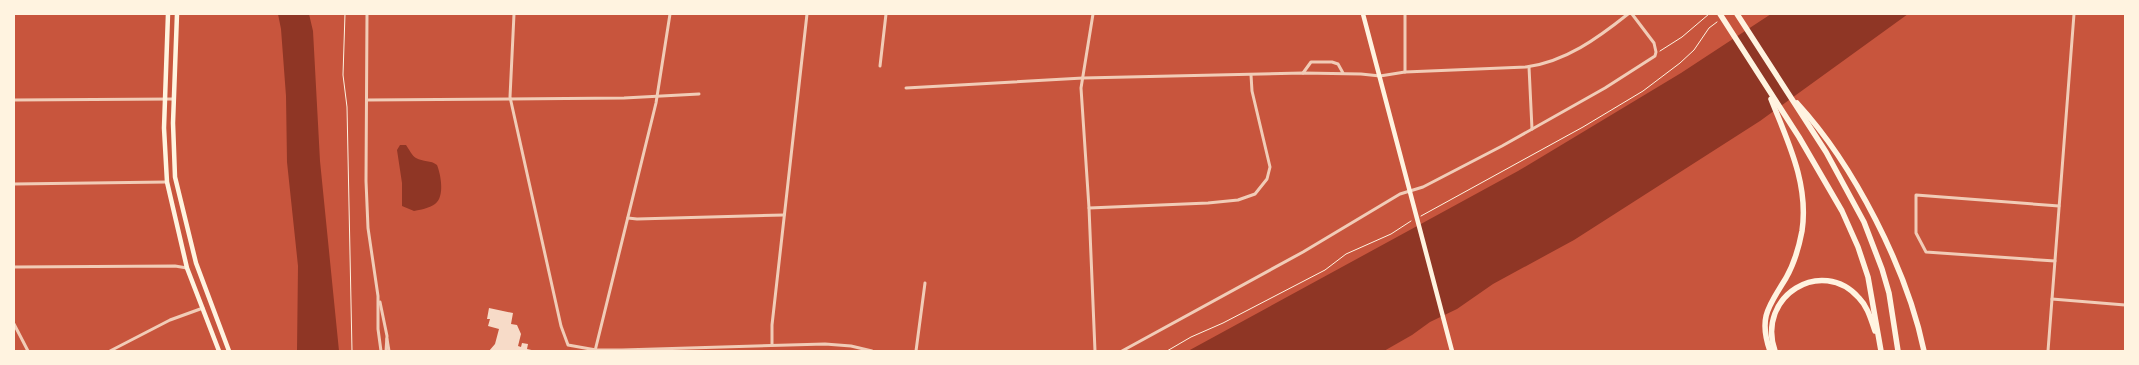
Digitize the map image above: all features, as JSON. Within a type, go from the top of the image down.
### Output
[{"type":"highway","points":[[1720,14],[1767,87],[1839,205],[1858,246],[1868,278],[1881,351]]},
{"type":"highway","points":[[1737,14],[1787,91],[1854,200],[1874,246],[1889,293],[1898,351]]},
{"type":"highway","points":[[1767,87],[1791,147],[1799,173],[1803,210],[1802,231],[1797,252],[1787,276],[1772,298],[1765,319],[1764,334],[1770,351]]},
{"type":"highway","points":[[1787,91],[1817,124],[1846,167],[1887,246],[1909,295],[1916,314],[1924,351]]},
{"type":"highway","points":[[1775,351],[1771,326],[1774,312],[1783,298],[1797,287],[1811,282],[1835,282],[1848,288],[1860,298],[1868,311],[1879,341]]},
{"type":"main road","points":[[168,14],[165,99],[167,182],[187,268],[219,351]]},
{"type":"main road","points":[[177,14],[173,98],[175,177],[196,263],[229,351]]},
{"type":"main road","points":[[1363,14],[1452,351]]},
{"type":"street","points":[[367,14],[366,181],[368,228],[378,296],[389,351]]},
{"type":"street","points":[[514,14],[510,97],[565,338],[568,345],[596,350],[772,345],[835,345],[872,351]]},
{"type":"street","points":[[596,350],[657,96],[670,14]]},
{"type":"street","points":[[772,345],[772,326],[807,14]]},
{"type":"street","points":[[880,66],[886,14]]},
{"type":"street","points":[[1093,14],[1084,78],[1081,88],[1089,208],[1095,351]]},
{"type":"street","points":[[1405,14],[1405,72]]},
{"type":"street","points":[[906,88],[1084,78],[1304,73],[1343,73],[1380,76],[1405,72],[1529,67],[1543,64],[1572,52],[1590,42],[1628,14]]},
{"type":"street","points":[[1122,351],[1316,245],[1400,194],[1423,186],[1532,129],[1605,88],[1655,56],[1656,52],[1654,44],[1632,14]]},
{"type":"street","points":[[2048,351],[2074,14]]},
{"type":"street","points":[[1304,73],[1311,62],[1323,61],[1338,64],[1343,73]]},
{"type":"street","points":[[1529,67],[1532,129]]},
{"type":"street","points":[[1089,208],[1191,204],[1238,200],[1254,194],[1267,179],[1270,166],[1252,91],[1251,75]]},
{"type":"street","points":[[367,100],[657,96],[699,94]]},
{"type":"street","points":[[14,100],[173,98]]},
{"type":"street","points":[[14,184],[167,182]]},
{"type":"street","points":[[2055,261],[1926,252],[1916,233],[1916,195],[2059,206]]},
{"type":"street","points":[[628,218],[784,215]]},
{"type":"street","points":[[14,267],[175,266],[187,268]]},
{"type":"street","points":[[916,351],[925,283]]},
{"type":"street","points":[[378,296],[378,329],[381,351]]},
{"type":"street","points":[[2052,299],[2125,304]]},
{"type":"street","points":[[110,351],[170,320],[203,308]]},
{"type":"street","points":[[14,324],[28,351]]},
{"type":"street","points":[[386,351],[387,339]]},
{"type":"path","points":[[345,14],[343,75],[347,107],[352,351]]},
{"type":"path","points":[[1656,52],[1682,37],[1709,14]]},
{"type":"path","points":[[1419,217],[1493,178],[1644,91],[1680,63],[1694,50],[1709,28],[1720,21]]},
{"type":"path","points":[[1167,351],[1191,337],[1223,323],[1325,270],[1346,254],[1391,234],[1413,221]]},
{"type":"shaded area","points":[[278,14],[309,14],[313,31],[320,161],[339,351],[297,351],[298,266],[287,162],[286,96],[281,29]]},
{"type":"shaded area","points":[[1771,14],[1908,14],[1760,121],[1574,240],[1493,284],[1457,309],[1430,322],[1412,335],[1384,351],[1188,351],[1518,171],[1681,73]]},
{"type":"shaded area","points":[[400,145],[406,145],[416,158],[432,162],[437,165],[441,180],[441,191],[438,201],[435,204],[424,209],[414,211],[402,206],[402,183],[397,150]]},
{"type":"building","points":[[489,308],[513,313],[511,324],[517,325],[521,334],[518,346],[521,347],[522,343],[528,344],[527,349],[536,351],[489,351],[495,344],[499,329],[488,326],[490,319],[487,319]]}]
